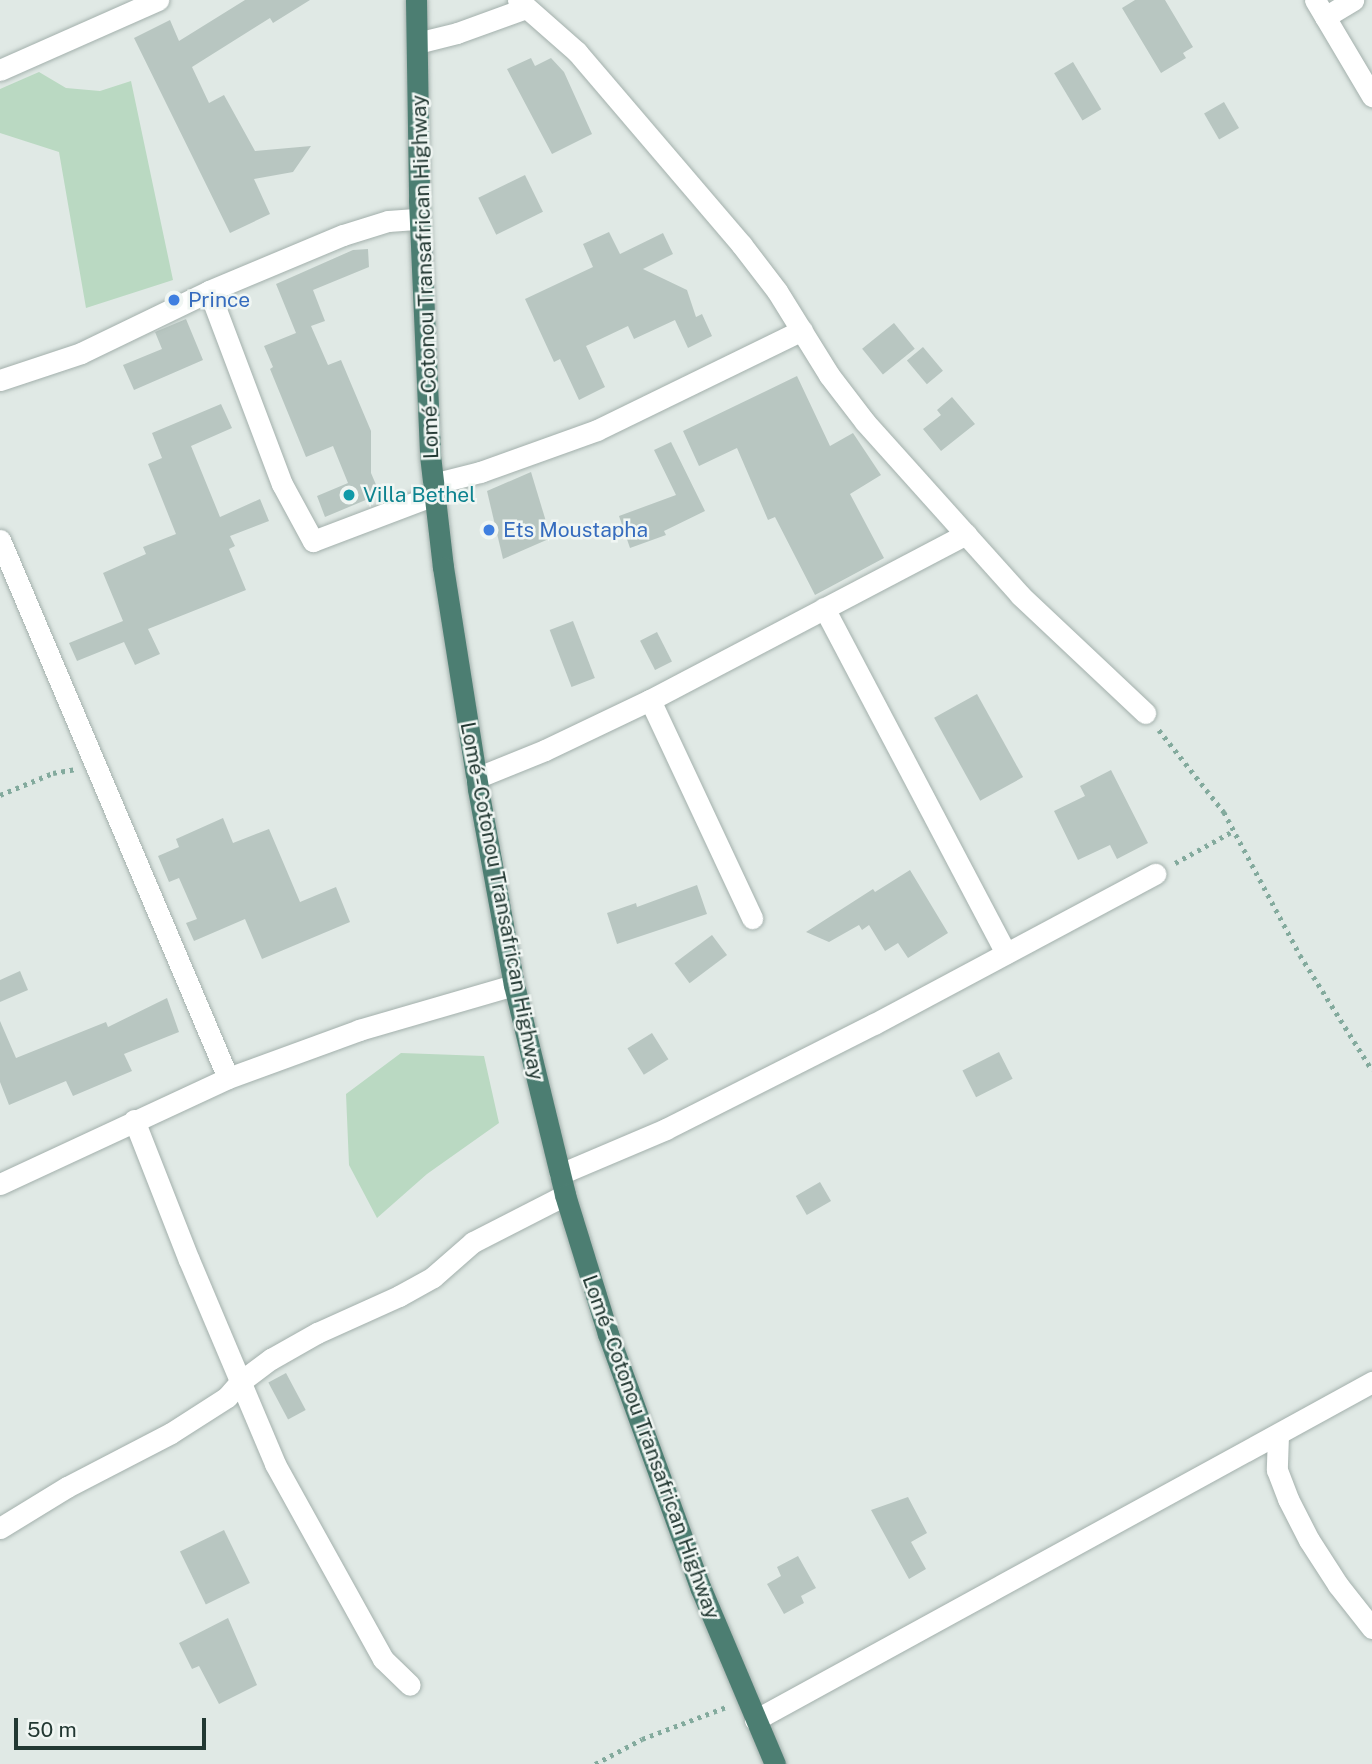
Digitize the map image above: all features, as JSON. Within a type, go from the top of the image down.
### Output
[{"type":"highway","name":"Lomé - Cotonou Transafrican Highway","points":[[416,0],[419,219],[434,490],[476,778],[514,985],[565,1195],[608,1334],[652,1460],[746,1700],[775,1764]]},
{"type":"street","points":[[0,70],[158,0]]},
{"type":"street","points":[[1353,0],[1320,9],[1372,96]]},
{"type":"street","points":[[417,43],[457,33],[522,4],[563,36],[741,244],[802,330],[829,375],[865,422],[1020,595],[1145,713]]},
{"type":"street","points":[[0,380],[81,353],[209,292],[363,228],[388,221],[419,219]]},
{"type":"street","points":[[209,292],[282,484],[313,541],[480,472],[597,430],[802,330]]},
{"type":"street","points":[[476,778],[545,750],[650,700],[966,534]]},
{"type":"street","points":[[0,540],[228,1078]]},
{"type":"street","points":[[824,608],[1006,953]]},
{"type":"street","points":[[650,700],[752,918]]},
{"type":"street","points":[[560,1174],[666,1129],[874,1024],[1155,874]]},
{"type":"street","points":[[0,1184],[228,1078],[359,1030],[514,985]]},
{"type":"street","points":[[134,1121],[275,1464],[334,1575],[383,1659],[410,1685]]},
{"type":"street","points":[[0,1528],[67,1488],[171,1433],[227,1397],[240,1382],[271,1359],[317,1333],[433,1277],[473,1242],[565,1195]]},
{"type":"street","points":[[755,1720],[1372,1382]]},
{"type":"street","points":[[1278,1435],[1277,1470],[1289,1499],[1331,1574],[1372,1628]]},
{"type":"path","points":[[1145,713],[1200,779],[1233,831],[1300,956],[1372,1070]]},
{"type":"path","points":[[0,795],[52,773],[97,766]]},
{"type":"path","points":[[1155,874],[1233,831]]},
{"type":"path","points":[[596,1764],[663,1731],[746,1700]]},
{"type":"green space","points":[[39,72],[66,88],[100,91],[131,81],[173,280],[86,308],[59,152],[0,133],[0,89]]},
{"type":"green space","points":[[401,1053],[484,1056],[499,1123],[427,1174],[377,1218],[349,1165],[346,1094]]},
{"type":"building","points":[[245,0],[310,0],[273,23],[270,18],[192,67],[209,103],[224,95],[255,151],[311,146],[293,172],[254,179],[270,214],[230,233],[134,38],[170,20],[179,41]]},
{"type":"building","points":[[1135,0],[1165,0],[1193,47],[1183,53],[1186,58],[1161,73],[1122,8]]},
{"type":"building","points":[[531,58],[535,66],[551,58],[564,72],[592,134],[552,154],[507,69]]},
{"type":"building","points":[[1073,62],[1101,109],[1082,120],[1054,73]]},
{"type":"building","points":[[1224,102],[1239,128],[1219,139],[1204,114]]},
{"type":"building","points":[[525,175],[543,212],[496,235],[478,198]]},
{"type":"building","points":[[609,232],[620,254],[663,233],[673,254],[643,269],[687,290],[696,317],[702,314],[712,336],[688,348],[675,320],[634,339],[628,326],[586,346],[605,387],[579,400],[560,359],[554,362],[525,299],[593,267],[583,244]]},
{"type":"building","points":[[368,249],[369,267],[313,290],[325,321],[311,326],[328,365],[341,360],[371,431],[371,473],[380,494],[325,517],[317,496],[348,483],[333,446],[306,457],[270,369],[273,367],[264,346],[296,333],[276,284],[353,250]]},
{"type":"building","points":[[186,319],[203,360],[134,390],[123,365],[162,349],[155,332]]},
{"type":"building","points":[[894,323],[915,349],[883,374],[862,349]]},
{"type":"building","points":[[923,347],[943,371],[927,384],[907,360]]},
{"type":"building","points":[[797,376],[830,446],[853,433],[881,475],[850,494],[884,558],[815,595],[775,517],[768,520],[737,448],[699,466],[683,431]]},
{"type":"building","points":[[952,397],[975,424],[941,451],[923,429],[941,415],[937,410]]},
{"type":"building","points":[[221,404],[232,428],[191,446],[220,517],[260,499],[269,521],[230,536],[235,546],[229,549],[246,590],[148,629],[160,654],[135,665],[124,642],[77,661],[69,643],[123,621],[103,573],[146,554],[143,547],[176,534],[148,464],[162,458],[152,433]]},
{"type":"building","points":[[671,442],[705,511],[664,531],[666,535],[630,548],[619,516],[676,495],[654,450]]},
{"type":"building","points":[[531,472],[551,538],[503,559],[487,491]]},
{"type":"building","points":[[573,621],[595,678],[572,687],[550,630]]},
{"type":"building","points":[[657,632],[672,661],[655,670],[640,641]]},
{"type":"building","points":[[977,694],[1023,777],[980,801],[934,718]]},
{"type":"building","points":[[1111,770],[1148,843],[1117,859],[1110,845],[1078,860],[1054,811],[1085,796],[1080,786]]},
{"type":"building","points":[[223,818],[233,843],[269,829],[300,902],[336,887],[350,922],[262,959],[245,919],[194,941],[186,923],[197,919],[179,878],[169,882],[158,856],[179,847],[176,839]]},
{"type":"building","points":[[910,870],[948,933],[908,958],[898,943],[885,951],[869,925],[862,930],[859,925],[829,942],[806,932],[873,889],[875,892]]},
{"type":"building","points":[[697,885],[707,914],[617,944],[607,913],[636,903],[637,907]]},
{"type":"building","points":[[712,935],[727,955],[690,983],[674,963]]},
{"type":"building","points":[[20,971],[28,990],[0,1002],[0,980]]},
{"type":"building","points":[[167,998],[179,1032],[124,1054],[132,1071],[73,1096],[66,1081],[9,1105],[0,1082],[0,1021],[16,1058],[106,1022],[108,1027]]},
{"type":"building","points":[[652,1033],[668,1059],[644,1075],[627,1048]]},
{"type":"building","points":[[999,1052],[1013,1079],[976,1097],[962,1071]]},
{"type":"building","points":[[820,1182],[831,1201],[807,1215],[796,1196]]},
{"type":"building","points":[[286,1373],[306,1410],[288,1419],[268,1382]]},
{"type":"building","points":[[908,1497],[927,1533],[911,1542],[926,1569],[909,1579],[871,1510]]},
{"type":"building","points":[[224,1530],[250,1583],[206,1605],[180,1551]]},
{"type":"building","points":[[798,1556],[816,1588],[801,1596],[804,1603],[784,1614],[767,1584],[781,1576],[777,1567]]},
{"type":"building","points":[[228,1618],[257,1685],[219,1704],[199,1666],[192,1669],[179,1643]]},
{"type":"place","name":"Prince","points":[[174,300]]},
{"type":"place","name":"Villa Bethel","points":[[349,495]]},
{"type":"place","name":"Ets Moustapha","points":[[489,530]]}]
